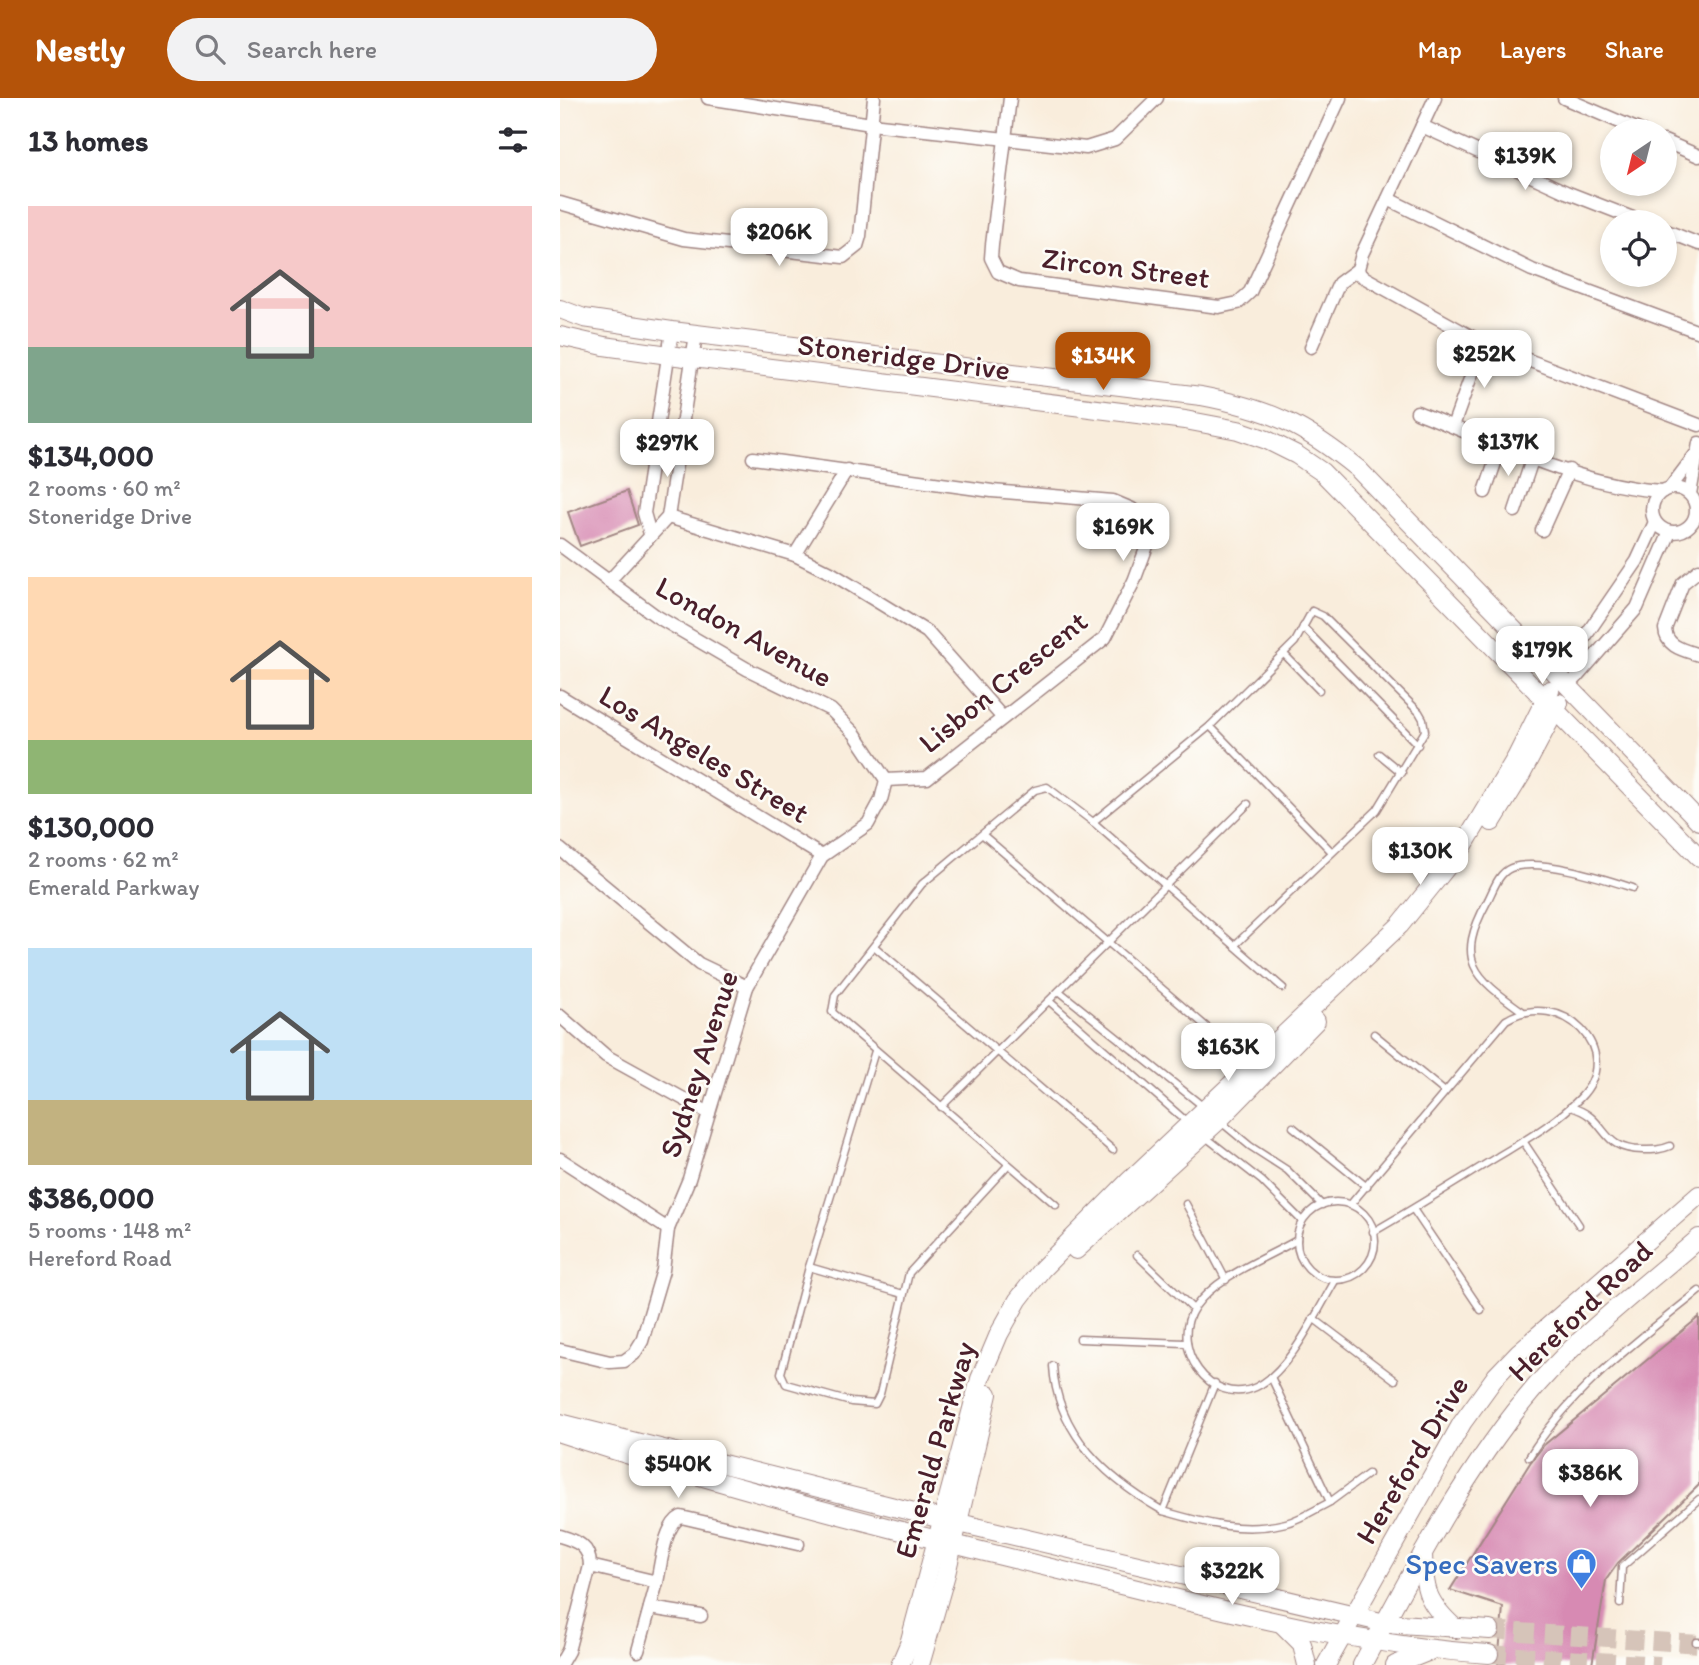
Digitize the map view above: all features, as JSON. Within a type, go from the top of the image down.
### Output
[{"type":"street","points":[[708,98],[871,124],[1096,147],[1123,132],[1157,98]]},
{"type":"street","points":[[560,204],[684,239],[843,257],[857,246],[860,236],[874,98]]},
{"type":"street","name":"Zircon Street","points":[[1010,98],[991,258],[998,272],[1019,281],[1230,306],[1250,292],[1340,98]]},
{"type":"street","points":[[1311,346],[1339,283],[1358,270],[1436,98]]},
{"type":"street","points":[[1564,98],[1613,119]]},
{"type":"street","points":[[1422,126],[1566,192],[1612,210]]},
{"type":"street","points":[[1677,147],[1699,156]]},
{"type":"street","points":[[1388,200],[1532,270],[1699,332]]},
{"type":"street","points":[[1677,235],[1699,244]]},
{"type":"street","points":[[1358,270],[1365,280],[1483,343],[1699,425]]},
{"type":"street","name":"Stoneridge Drive","points":[[560,309],[584,318],[672,331],[1201,396],[1268,412],[1320,438],[1358,469],[1699,821]]},
{"type":"street","points":[[650,534],[644,513],[672,331]]},
{"type":"street","points":[[609,581],[668,517],[696,334]]},
{"type":"street","name":"Stoneridge Drive","points":[[560,335],[604,346],[691,358],[1185,420],[1238,430],[1267,440],[1297,455],[1352,499],[1699,857]]},
{"type":"street","points":[[1453,426],[1483,343]]},
{"type":"street","points":[[1417,412],[1569,470],[1631,489],[1684,490],[1690,494],[1698,509],[1694,526],[1670,532],[1656,522],[1652,509],[1631,489]]},
{"type":"street","points":[[1485,492],[1502,444]]},
{"type":"street","points":[[1652,509],[1697,449]]},
{"type":"street","points":[[1690,494],[1697,449]]},
{"type":"street","points":[[1515,511],[1533,457]]},
{"type":"street","name":"Lisbon Crescent","points":[[753,458],[1004,493],[1113,501],[1124,504],[1139,517],[1144,527],[1147,546],[1110,630],[1097,645],[927,778],[886,780]]},
{"type":"street","points":[[795,555],[847,470]]},
{"type":"street","points":[[1542,530],[1569,470]]},
{"type":"street","points":[[668,517],[795,555],[831,573],[927,632],[1003,718]]},
{"type":"street","name":"Emerald Parkway","points":[[920,1665],[950,1521],[995,1366],[1006,1336],[1017,1318],[1049,1277],[1212,1114],[1407,929],[1456,875],[1521,775],[1550,705],[1637,561],[1656,522]]},
{"type":"street","name":"Emerald Parkway","points":[[1563,682],[1637,608],[1670,532]]},
{"type":"street","name":"London Avenue","points":[[560,545],[645,609],[739,664],[831,709],[855,734],[886,780]]},
{"type":"street","points":[[1699,570],[1683,583],[1665,629],[1668,641],[1674,646],[1699,655]]},
{"type":"street","name":"Los Angeles Street","points":[[560,696],[822,856]]},
{"type":"street","name":"Sydney Avenue","points":[[560,1350],[610,1362],[624,1361],[642,1341],[663,1270],[668,1228],[689,1179],[747,987],[822,856],[868,824],[878,807],[886,780]]},
{"type":"street","points":[[560,849],[699,964],[747,987]]},
{"type":"street","points":[[560,1016],[606,1056],[709,1113]]},
{"type":"street","points":[[560,1159],[668,1228]]},
{"type":"street","name":"Hereford Drive","points":[[1326,1665],[1462,1423],[1496,1376],[1519,1352],[1699,1195]]},
{"type":"street","name":"Hereford Road","points":[[1374,1643],[1423,1553],[1483,1455],[1537,1385],[1557,1363],[1699,1238]]},
{"type":"street","points":[[560,1423],[950,1521],[1352,1616],[1385,1623],[1490,1630]]},
{"type":"street","points":[[560,1433],[743,1490],[1282,1624],[1374,1643],[1489,1654]]},
{"type":"street","points":[[638,1651],[670,1529],[681,1517],[798,1544]]},
{"type":"street","points":[[560,1536],[585,1547],[590,1556],[590,1566],[568,1651],[560,1665]]},
{"type":"street","name":"Emerald Parkway","points":[[900,1665],[945,1542]]},
{"type":"street","points":[[1423,1553],[1427,1596],[1437,1611],[1456,1629]]},
{"type":"street","points":[[590,1566],[657,1582]]},
{"type":"street","points":[[650,1608],[701,1616]]},
{"type":"street","points":[[1282,1624],[1302,1644],[1307,1665]]},
{"type":"street","points":[[1362,1665],[1374,1643]]},
{"type":"street","points":[[1395,1665],[1433,1650]]},
{"type":"lane","points":[[1093,822],[1210,726],[1299,638],[1311,611],[1318,612],[1419,712],[1425,726],[1418,745],[1377,810],[1235,946]]},
{"type":"lane","points":[[1303,627],[1418,745]]},
{"type":"lane","points":[[1284,654],[1319,690]]},
{"type":"lane","points":[[1210,726],[1332,852]]},
{"type":"lane","points":[[1379,754],[1402,773]]},
{"type":"lane","points":[[1056,1205],[840,1021],[831,1006],[835,995],[922,884],[1042,787],[1053,789],[1283,988]]},
{"type":"lane","points":[[941,1107],[1248,804]]},
{"type":"lane","points":[[983,835],[1223,1041]]},
{"type":"lane","points":[[1522,1011],[1475,973],[1471,962],[1469,949],[1476,922],[1501,875],[1518,867],[1546,868],[1581,872],[1633,888]]},
{"type":"lane","points":[[875,947],[1113,1150]]},
{"type":"lane","points":[[1059,991],[1250,1146],[1287,1170],[1322,1205]]},
{"type":"lane","points":[[1049,1001],[1196,1130],[1262,1181],[1302,1221]]},
{"type":"lane","points":[[1350,1205],[1499,1027],[1522,1011],[1541,1009],[1559,1013],[1574,1022],[1590,1042],[1595,1054],[1591,1083],[1583,1097],[1523,1141],[1373,1232]]},
{"type":"lane","points":[[1374,1034],[1445,1092]]},
{"type":"lane","points":[[875,1051],[809,1267],[781,1379],[792,1387],[851,1402],[875,1404],[880,1394],[902,1294],[914,1265],[1008,1165]]},
{"type":"lane","points":[[1570,1107],[1593,1116],[1610,1141],[1624,1150],[1661,1150],[1670,1146]]},
{"type":"lane","points":[[1293,1127],[1367,1187]]},
{"type":"lane","points":[[1523,1141],[1579,1225]]},
{"type":"lane","points":[[1335,1202],[1350,1205],[1367,1218],[1373,1232],[1373,1253],[1368,1264],[1359,1273],[1335,1281],[1310,1271],[1301,1260],[1297,1240],[1302,1221],[1322,1205],[1335,1202]]},
{"type":"lane","points":[[1185,1203],[1226,1280]]},
{"type":"lane","points":[[1413,1209],[1481,1310]]},
{"type":"lane","points":[[1297,1240],[1208,1291],[1193,1309],[1185,1343],[1194,1366],[1215,1383],[1232,1390],[1244,1391],[1271,1377],[1294,1350],[1335,1281]]},
{"type":"lane","points":[[1137,1255],[1193,1309]]},
{"type":"lane","points":[[809,1267],[902,1294]]},
{"type":"lane","points":[[1529,1457],[1558,1415],[1618,1356],[1699,1291]]},
{"type":"lane","points":[[1313,1318],[1395,1380]]},
{"type":"lane","points":[[1080,1339],[1185,1343]]},
{"type":"lane","points":[[1053,1366],[1059,1408],[1088,1452],[1111,1477],[1163,1511],[1210,1525],[1246,1528],[1287,1523],[1330,1502],[1368,1474]]},
{"type":"lane","points":[[1271,1377],[1330,1502]]},
{"type":"lane","points":[[1163,1511],[1215,1383]]},
{"type":"lane","points":[[1620,1604],[1622,1567],[1699,1499]]},
{"type":"building","points":[[627,491],[638,525],[580,546],[568,512]]},
{"type":"building","points":[[1699,1317],[1699,1485],[1618,1563],[1606,1580],[1592,1665],[1498,1665],[1503,1607],[1450,1590],[1544,1445]]},
{"type":"tunnel","points":[[1490,1630],[1699,1644]]},
{"type":"tunnel","points":[[1489,1654],[1660,1665]]},
{"type":"place","name":"Spec Savers","points":[[1581,1591]]}]
